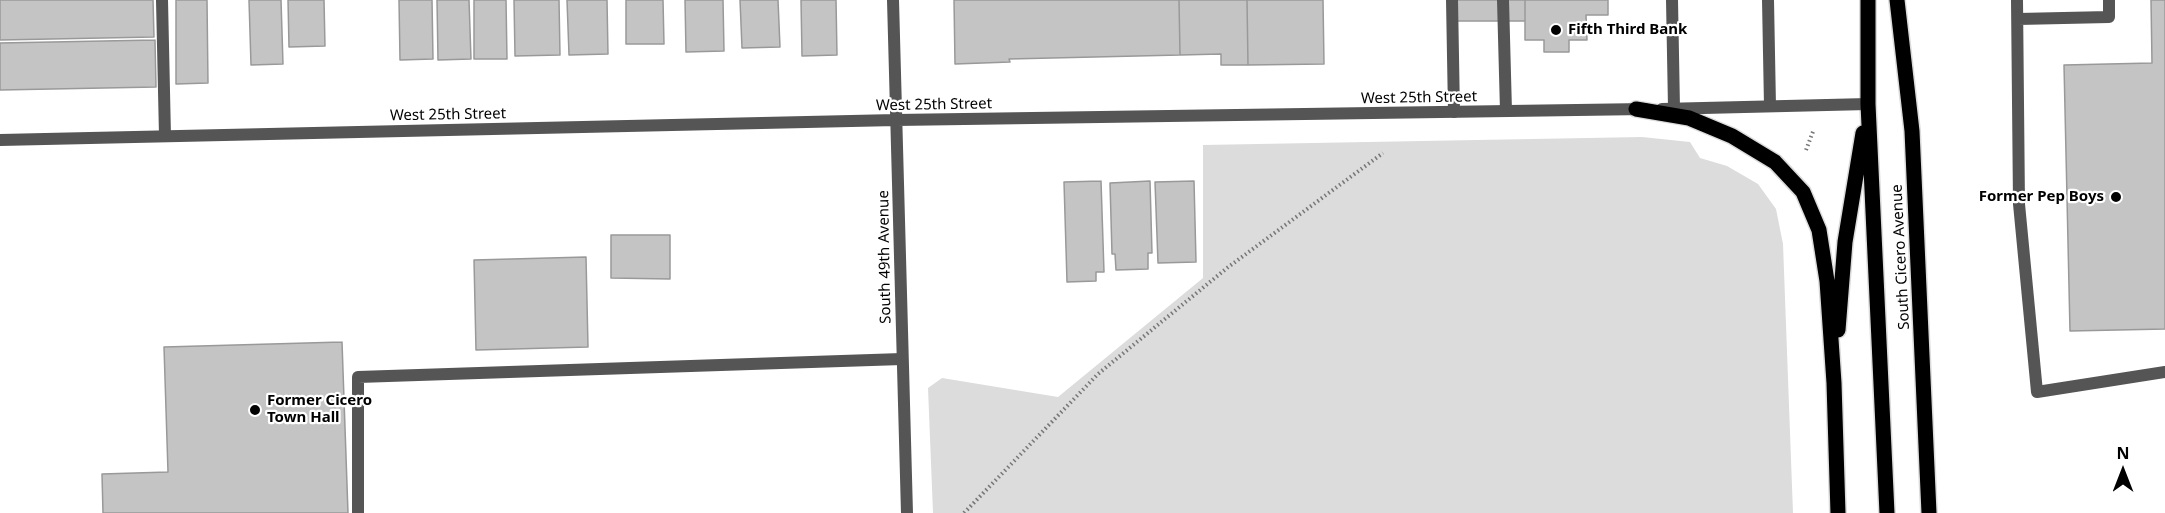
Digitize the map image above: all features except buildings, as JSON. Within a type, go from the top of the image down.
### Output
[{"type":"main road","name":"South Cicero Avenue","points":[[1869,0],[1868,104],[1887,513]]},
{"type":"main road","name":"South Cicero Avenue","points":[[1897,0],[1912,131],[1929,513]]},
{"type":"main road","points":[[1834,383],[1845,242],[1868,104]]},
{"type":"main road","points":[[1636,109],[1689,118],[1731,136],[1775,162],[1803,192],[1819,230],[1827,281],[1834,383],[1838,513]]},
{"type":"street","points":[[162,0],[165,136]]},
{"type":"street","name":"South 49th Avenue","points":[[893,0],[907,513]]},
{"type":"street","points":[[1452,0],[1454,112]]},
{"type":"street","points":[[1503,0],[1506,111]]},
{"type":"street","points":[[1672,0],[1674,108]]},
{"type":"street","points":[[1768,0],[1770,106]]},
{"type":"street","points":[[2017,0],[2019,204],[2037,392],[2165,372]]},
{"type":"street","points":[[2018,19],[2109,17],[2109,0]]},
{"type":"street","name":"West 25th Street","points":[[0,140],[896,120],[1868,104]]},
{"type":"street","points":[[358,513],[358,377],[902,359]]},
{"type":"path","points":[[1806,150],[1817,122]]},
{"type":"path","points":[[964,513],[1098,375],[1227,268],[1383,153]]},
{"type":"shaded area","points":[[1642,137],[1690,142],[1700,158],[1727,166],[1758,184],[1776,209],[1783,244],[1793,513],[933,513],[928,388],[942,378],[1058,397],[1203,278],[1203,145]]},
{"type":"place","name":"Fifth Third Bank","points":[[1556,30]]},
{"type":"place","name":"Former Pep Boys","points":[[2116,197]]},
{"type":"place","name":"Former Cicero Town Hall","points":[[255,410]]}]
